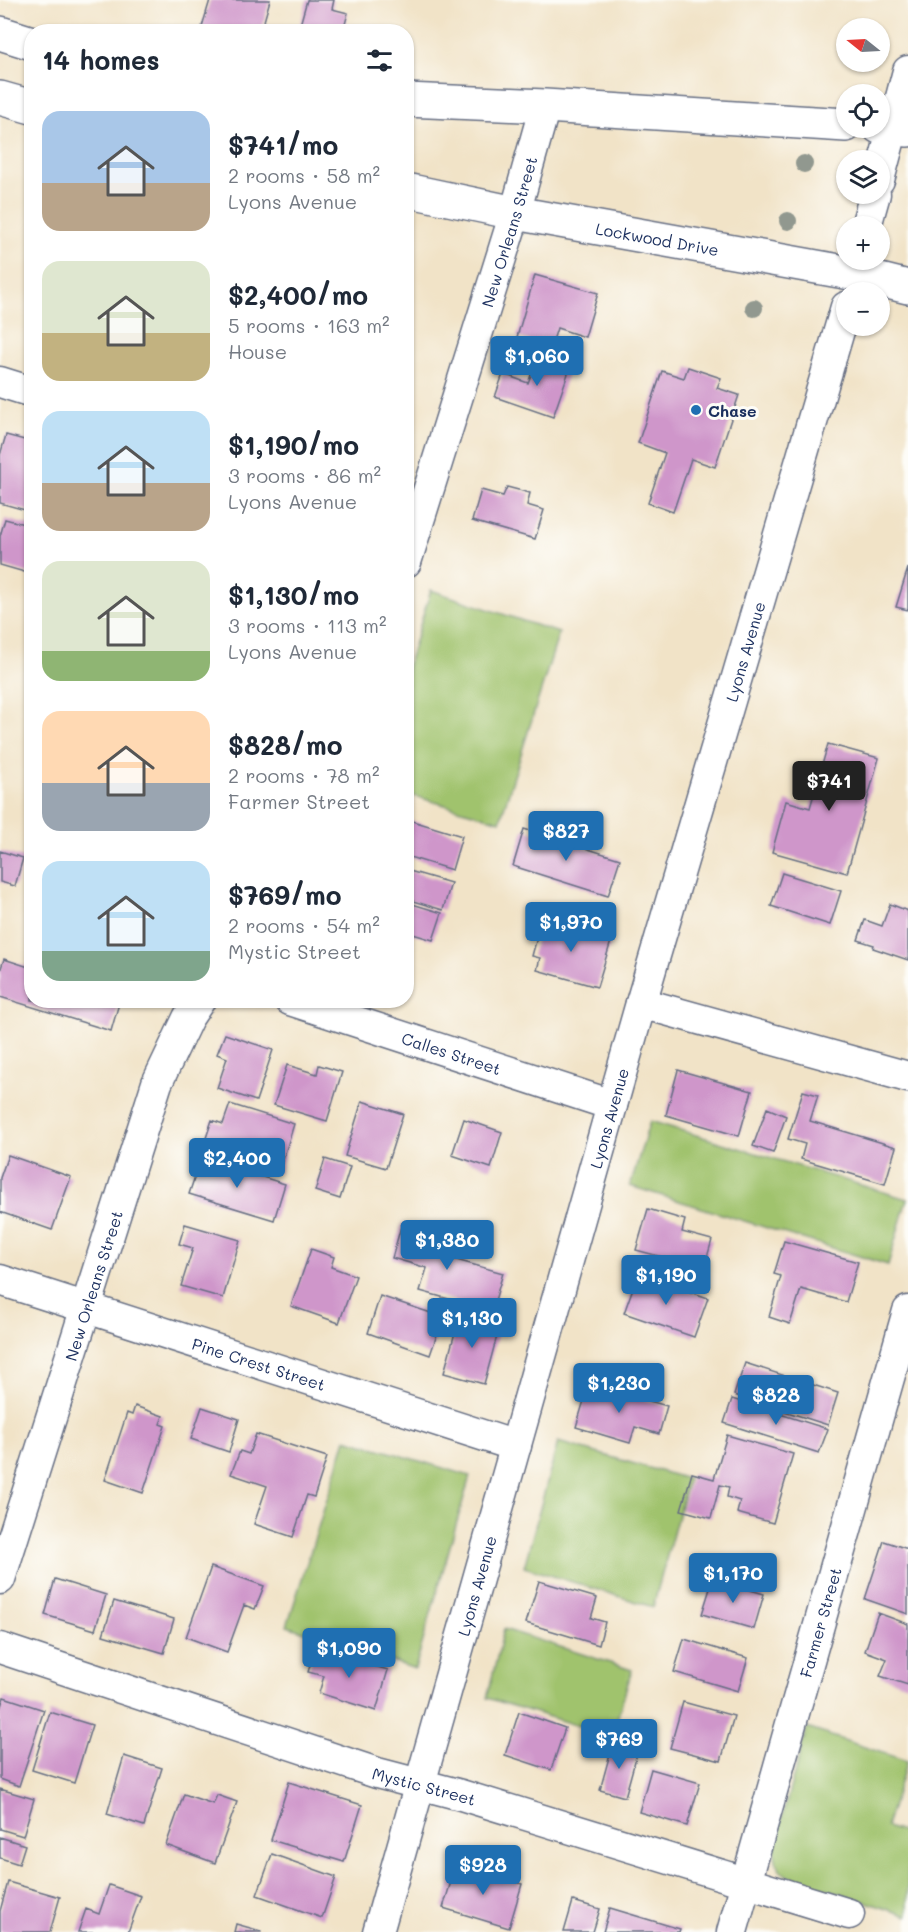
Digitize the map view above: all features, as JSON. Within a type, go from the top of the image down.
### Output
[{"type":"main road","points":[[0,33],[24,40]]},
{"type":"main road","points":[[0,98],[24,105]]},
{"type":"main road","points":[[414,100],[836,123]]},
{"type":"main road","name":"Lockwood Drive","points":[[414,192],[908,287]]},
{"type":"street","points":[[887,150],[908,71]]},
{"type":"street","name":"New Orleans Street","points":[[414,536],[515,213],[545,106]]},
{"type":"street","name":"Lyons Avenue","points":[[378,1932],[641,1003],[837,336]]},
{"type":"street","points":[[0,382],[24,390]]},
{"type":"street","points":[[641,1003],[908,1077]]},
{"type":"street","name":"New Orleans Street","points":[[0,1579],[157,1083],[195,1008]]},
{"type":"street","name":"Calles Street","points":[[315,1008],[612,1105]]},
{"type":"street","name":"Pine Crest Street","points":[[0,1280],[516,1446]]},
{"type":"street","name":"Farmer Street","points":[[732,1932],[908,1311]]},
{"type":"street","name":"Mystic Street","points":[[0,1648],[377,1773],[421,1784],[849,1914]]},
{"type":"green space","points":[[431,590],[559,633],[500,821],[414,796],[414,645]]},
{"type":"green space","points":[[650,1121],[907,1199],[888,1265],[630,1186]]},
{"type":"green space","points":[[346,1439],[470,1476],[415,1669],[287,1626]]},
{"type":"green space","points":[[558,1442],[688,1479],[653,1607],[524,1567]]},
{"type":"green space","points":[[504,1629],[632,1670],[612,1736],[487,1698]]},
{"type":"green space","points":[[807,1728],[907,1761],[886,1827],[908,1834],[908,1916],[788,1876],[780,1870],[775,1857],[775,1842]]},
{"type":"building","points":[[210,0],[270,0],[263,24],[203,24]]},
{"type":"building","points":[[307,0],[334,0],[332,9],[348,13],[345,24],[300,24]]},
{"type":"building","points":[[535,275],[598,293],[585,337],[557,328],[551,347],[517,337]]},
{"type":"building","points":[[539,354],[571,365],[553,417],[495,397],[503,374],[528,383]]},
{"type":"building","points":[[688,367],[721,378],[717,388],[739,395],[715,467],[691,459],[673,512],[648,503],[665,453],[638,443],[662,371],[684,378]]},
{"type":"building","points":[[6,435],[24,440],[24,510],[0,503],[0,455]]},
{"type":"building","points":[[507,487],[530,493],[527,505],[544,510],[535,539],[472,521],[481,490],[503,496]]},
{"type":"building","points":[[5,519],[24,524],[24,572],[0,565],[0,536]]},
{"type":"building","points":[[908,568],[908,610],[896,607]]},
{"type":"building","points":[[828,744],[879,758],[847,873],[772,852],[786,801],[810,808]]},
{"type":"building","points":[[414,821],[462,836],[452,870],[414,858]]},
{"type":"building","points":[[524,829],[620,859],[608,896],[513,866]]},
{"type":"building","points":[[0,851],[23,858],[15,886],[0,882]]},
{"type":"building","points":[[414,872],[451,883],[443,910],[414,901]]},
{"type":"building","points":[[782,873],[841,891],[830,925],[771,906]]},
{"type":"building","points":[[414,904],[442,913],[433,940],[414,934]]},
{"type":"building","points":[[890,904],[908,911],[908,960],[873,948],[874,945],[858,940],[865,920],[882,926]]},
{"type":"building","points":[[542,919],[612,938],[597,987],[537,970],[540,958],[532,956]]},
{"type":"building","points":[[4,959],[24,965],[24,1004],[0,997],[0,971]]},
{"type":"building","points":[[36,1008],[118,1008],[111,1031]]},
{"type":"building","points":[[225,1034],[273,1050],[256,1101],[217,1088],[227,1058],[217,1054]]},
{"type":"building","points":[[287,1065],[317,1074],[319,1065],[342,1072],[327,1121],[274,1105]]},
{"type":"building","points":[[678,1070],[752,1091],[739,1136],[666,1115]]},
{"type":"building","points":[[803,1091],[818,1095],[810,1121],[896,1147],[885,1184],[801,1159],[805,1144],[788,1139]]},
{"type":"building","points":[[362,1101],[403,1114],[386,1168],[345,1156]]},
{"type":"building","points":[[230,1104],[294,1124],[279,1173],[202,1150],[212,1120],[223,1124]]},
{"type":"building","points":[[767,1108],[786,1116],[773,1153],[753,1146]]},
{"type":"building","points":[[464,1119],[502,1132],[491,1168],[452,1155]]},
{"type":"building","points":[[8,1155],[71,1177],[52,1230],[0,1212],[0,1178]]},
{"type":"building","points":[[201,1158],[285,1184],[274,1220],[189,1194]]},
{"type":"building","points":[[325,1159],[350,1167],[340,1199],[315,1191]]},
{"type":"building","points":[[648,1209],[685,1220],[682,1232],[712,1240],[704,1268],[636,1250]]},
{"type":"building","points":[[402,1223],[437,1233],[431,1253],[503,1273],[492,1311],[420,1291],[427,1268],[392,1258]]},
{"type":"building","points":[[185,1224],[240,1240],[223,1298],[181,1286],[193,1248],[179,1244]]},
{"type":"building","points":[[784,1241],[858,1262],[846,1302],[801,1289],[790,1324],[769,1317],[781,1276],[774,1274]]},
{"type":"building","points":[[311,1249],[334,1257],[331,1267],[356,1276],[339,1323],[291,1306]]},
{"type":"building","points":[[638,1274],[708,1298],[694,1337],[624,1313]]},
{"type":"building","points":[[380,1296],[443,1317],[430,1355],[368,1333]]},
{"type":"building","points":[[460,1314],[500,1325],[484,1384],[444,1373]]},
{"type":"building","points":[[745,1363],[838,1393],[828,1425],[734,1395]]},
{"type":"building","points":[[589,1384],[667,1406],[659,1434],[635,1427],[630,1443],[576,1427]]},
{"type":"building","points":[[732,1399],[828,1429],[819,1453],[724,1423]]},
{"type":"building","points":[[135,1406],[163,1416],[160,1424],[165,1426],[143,1493],[105,1480],[127,1413],[132,1415]]},
{"type":"building","points":[[202,1407],[239,1419],[229,1452],[191,1439]]},
{"type":"building","points":[[256,1434],[327,1457],[314,1497],[307,1495],[293,1537],[254,1524],[267,1486],[231,1474],[240,1451],[249,1454]]},
{"type":"building","points":[[727,1435],[793,1454],[773,1523],[737,1513],[740,1501],[727,1497],[729,1487],[720,1485],[711,1518],[681,1510],[692,1473],[714,1479]]},
{"type":"building","points":[[884,1541],[908,1549],[908,1614],[865,1599]]},
{"type":"building","points":[[211,1567],[264,1586],[255,1609],[244,1605],[227,1652],[186,1637]]},
{"type":"building","points":[[55,1579],[106,1595],[95,1630],[45,1615]]},
{"type":"building","points":[[713,1579],[764,1594],[754,1629],[702,1614]]},
{"type":"building","points":[[539,1581],[597,1598],[591,1618],[605,1622],[599,1645],[526,1623]]},
{"type":"building","points":[[114,1601],[174,1619],[164,1653],[103,1635]]},
{"type":"building","points":[[878,1613],[908,1624],[908,1685],[880,1676],[887,1659],[865,1651]]},
{"type":"building","points":[[684,1639],[748,1658],[738,1691],[674,1672]]},
{"type":"building","points":[[315,1649],[388,1670],[376,1711],[319,1693],[324,1676],[308,1672]]},
{"type":"building","points":[[4,1697],[44,1710],[19,1786],[0,1779],[0,1709]]},
{"type":"building","points":[[683,1702],[734,1716],[721,1761],[670,1748]]},
{"type":"building","points":[[50,1712],[92,1725],[74,1783],[32,1770]]},
{"type":"building","points":[[519,1712],[565,1728],[551,1770],[505,1755]]},
{"type":"building","points":[[613,1743],[638,1750],[625,1797],[600,1790]]},
{"type":"building","points":[[124,1756],[162,1768],[144,1826],[107,1814]]},
{"type":"building","points":[[651,1769],[700,1783],[687,1826],[639,1812]]},
{"type":"building","points":[[289,1782],[362,1805],[344,1862],[271,1840]]},
{"type":"building","points":[[0,1789],[34,1799],[23,1836],[0,1829]]},
{"type":"building","points":[[184,1794],[213,1804],[217,1795],[237,1802],[215,1863],[166,1845]]},
{"type":"building","points":[[0,1837],[25,1845],[19,1864],[0,1858]]},
{"type":"building","points":[[272,1854],[336,1877],[322,1918],[257,1895]]},
{"type":"building","points":[[456,1865],[522,1884],[509,1928],[443,1908]]},
{"type":"building","points":[[8,1882],[60,1897],[50,1932],[0,1932],[0,1911]]},
{"type":"building","points":[[109,1885],[141,1896],[128,1932],[78,1932],[86,1909],[99,1914]]},
{"type":"building","points":[[573,1901],[600,1909],[593,1932],[564,1932]]},
{"type":"building","points":[[610,1908],[680,1929],[679,1932],[603,1932]]},
{"type":"building","points":[[236,1924],[261,1931],[261,1932],[234,1932]]},
{"type":"place","name":"Chase","points":[[696,410]]}]
